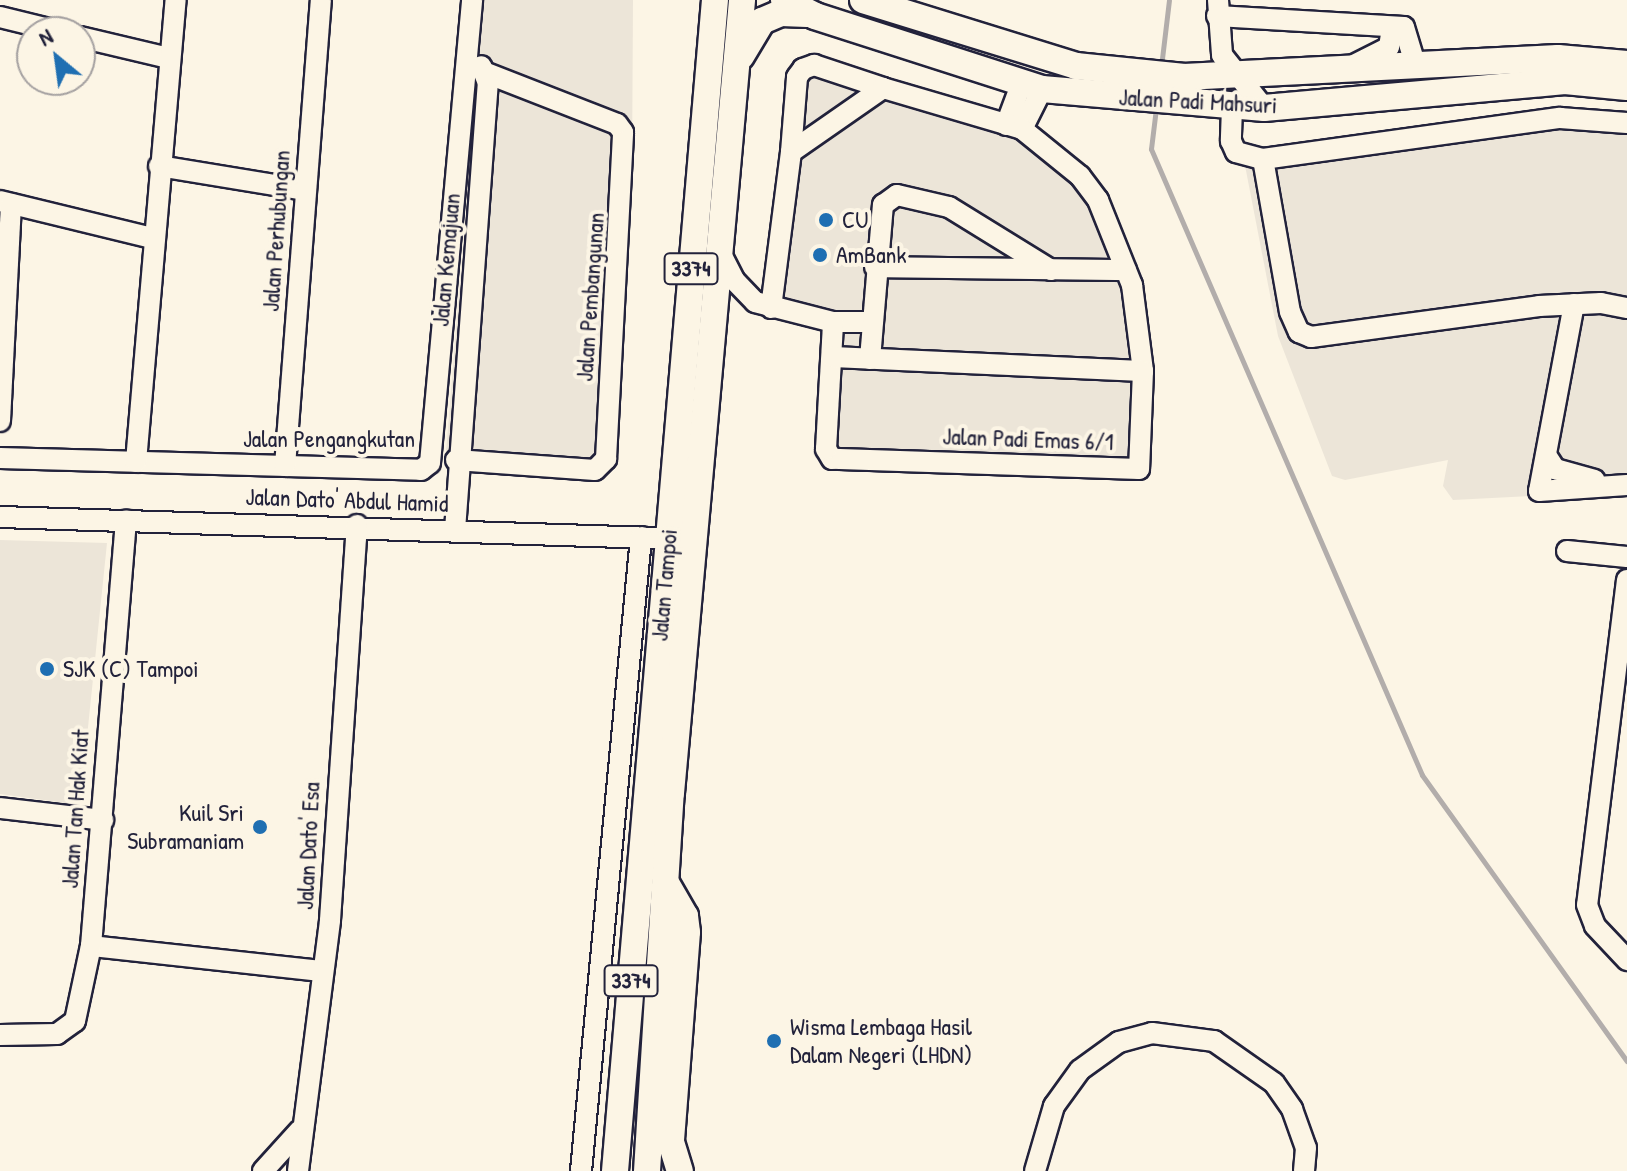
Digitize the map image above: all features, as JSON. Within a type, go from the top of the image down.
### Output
[{"type":"main road","name":"Jalan Tampoi","points":[[615,1171],[715,0]]},
{"type":"main road","name":"Jalan Tampoi","points":[[647,1171],[666,883],[667,538],[718,248],[739,59],[742,0]]},
{"type":"main road","name":"Jalan Padi Mahsuri","points":[[784,0],[815,16],[1032,86],[1121,84],[1181,89],[1232,107],[1264,108],[1565,81],[1627,87]]},
{"type":"main road","name":"Jalan Padi Mahsuri","points":[[863,0],[997,45],[1076,66],[1121,84]]},
{"type":"main road","points":[[739,59],[753,33],[770,16],[794,11],[815,16]]},
{"type":"main road","name":"Jalan Padi Mahsuri","points":[[1181,89],[1237,76],[1558,58],[1627,64]]},
{"type":"main road","points":[[666,883],[685,916],[687,932],[671,1142],[680,1171]]},
{"type":"street","points":[[136,462],[152,238],[176,0]]},
{"type":"street","name":"Jalan Perhubungan","points":[[285,466],[321,0]]},
{"type":"street","points":[[472,0],[467,46],[486,73]]},
{"type":"street","points":[[1264,108],[1237,76],[1217,39],[1217,8],[1398,27]]},
{"type":"street","points":[[1398,27],[1416,67]]},
{"type":"street","points":[[1335,72],[1389,47],[1398,27]]},
{"type":"street","points":[[96,41],[169,58]]},
{"type":"street","name":"Jalan Pengangkutan","points":[[0,458],[421,470],[430,463],[467,46]]},
{"type":"street","name":"Jalan Padi Emas 6/1","points":[[771,308],[791,152],[797,77],[803,69],[814,65],[1014,127],[1080,176],[1098,200],[1126,270],[1143,371],[1139,469],[832,459],[826,449],[833,322]]},
{"type":"street","name":"Jalan Pembangunan","points":[[456,460],[595,470],[606,459],[623,132],[617,124],[486,73]]},
{"type":"street","name":"Jalan Kemajuan","points":[[455,530],[456,460],[486,73]]},
{"type":"street","points":[[1014,127],[1032,86]]},
{"type":"street","points":[[791,152],[883,88]]},
{"type":"street","points":[[1232,107],[1231,141],[1236,152],[1263,159],[1560,118],[1627,123]]},
{"type":"street","points":[[1263,159],[1290,312],[1299,332],[1311,337],[1574,304],[1627,308]]},
{"type":"street","points":[[159,166],[305,190]]},
{"type":"street","points":[[870,359],[870,322],[883,205],[897,195],[949,207],[1051,270]]},
{"type":"street","points":[[0,421],[6,203],[152,238]]},
{"type":"street","points":[[718,248],[743,292],[771,308],[833,322],[870,322]]},
{"type":"street","points":[[875,267],[1126,270]]},
{"type":"street","points":[[1574,304],[1539,491],[1627,485]]},
{"type":"street","points":[[832,357],[1143,371]]},
{"type":"street","points":[[1546,455],[1550,465],[1566,473],[1627,485]]},
{"type":"street","name":"Jalan Dato' Abdul Hamid","points":[[0,517],[357,525],[667,538]]},
{"type":"street","name":"Jalan Tan Hak Kiat","points":[[0,1035],[57,1034],[75,1021],[91,946],[103,820],[107,710],[126,520]]},
{"type":"street","name":"Jalan Dato' Esa","points":[[298,1170],[323,971],[357,525]]},
{"type":"street","points":[[581,1171],[667,538]]},
{"type":"street","points":[[1567,551],[1627,557]]},
{"type":"street","points":[[1627,580],[1587,905],[1595,926],[1627,960]]},
{"type":"street","points":[[0,808],[103,820]]},
{"type":"street","points":[[91,946],[323,971]]},
{"type":"street","points":[[1035,1171],[1054,1106],[1080,1070],[1119,1042],[1152,1033],[1214,1041],[1274,1083],[1292,1109],[1306,1148],[1304,1171]]},
{"type":"street","points":[[267,1168],[304,1124]]},
{"type":"street","points":[[267,1168],[319,1171]]},
{"type":"shaded area","points":[[483,0],[633,0],[632,171],[613,455],[611,469],[598,475],[445,464]]},
{"type":"shaded area","points":[[796,67],[1001,117],[1085,172],[1138,282],[1148,462],[829,465],[826,327],[764,312]]},
{"type":"shaded area","points":[[1627,118],[1627,491],[1453,500],[1443,486],[1448,460],[1345,480],[1332,476],[1278,336],[1242,150],[1392,133]]},
{"type":"shaded area","name":"SJK (C) Tampoi","points":[[0,540],[107,543],[80,805],[0,794]]},
{"type":"waterway","points":[[1161,67],[1169,0]]},
{"type":"waterway","points":[[1156,108],[1151,149],[1422,775],[1627,1061]]},
{"type":"place","name":"CU","points":[[826,220]]},
{"type":"place","name":"AmBank","points":[[820,255]]},
{"type":"place","name":"SJK (C) Tampoi","points":[[47,669]]},
{"type":"place","name":"Kuil Sri Subramaniam","points":[[260,827]]},
{"type":"place","name":"Wisma Lembaga Hasil Dalam Negeri (LHDN)","points":[[774,1041]]}]
